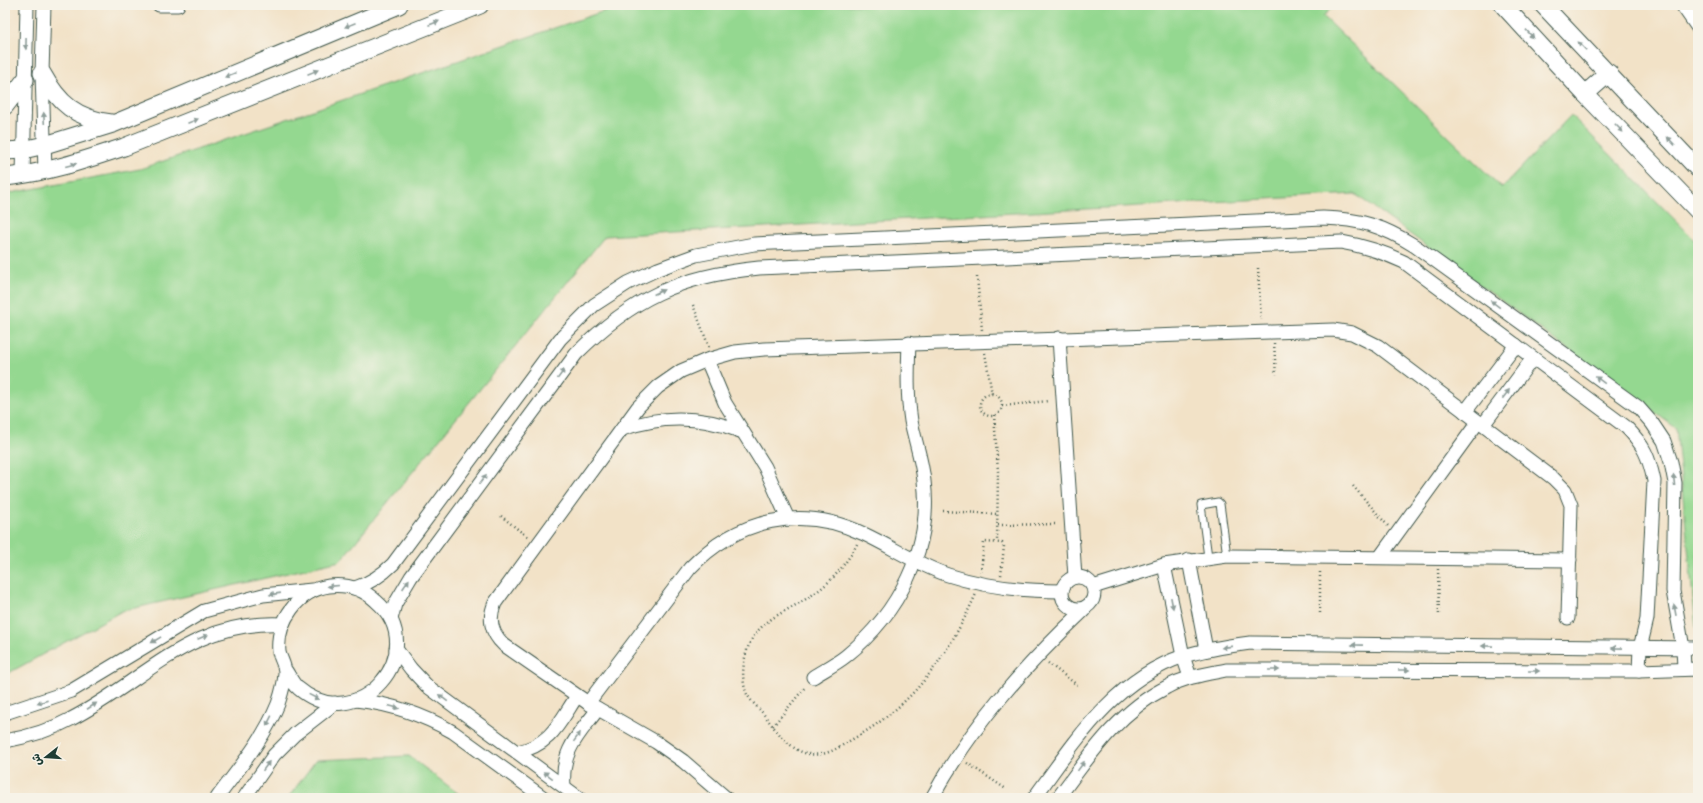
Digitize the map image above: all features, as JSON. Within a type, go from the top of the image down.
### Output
[{"type":"street","points":[[23,175],[27,5]]},
{"type":"street","points":[[44,5],[42,74],[45,171]]},
{"type":"street","points":[[159,5],[178,5]]},
{"type":"street","points":[[5,176],[23,175],[72,165],[124,147],[480,5]]},
{"type":"street","points":[[1503,5],[1585,94],[1698,211]]},
{"type":"street","points":[[1543,5],[1609,73],[1698,169]]},
{"type":"street","points":[[1682,5],[1698,28]]},
{"type":"street","points":[[5,151],[23,150],[45,145],[113,124],[373,10],[394,6]]},
{"type":"street","points":[[1585,94],[1609,73]]},
{"type":"street","points":[[42,74],[51,90],[63,103],[95,121],[113,124]]},
{"type":"street","points":[[5,106],[25,80]]},
{"type":"street","points":[[355,588],[370,583],[393,564],[560,339],[594,306],[628,283],[658,268],[696,255],[754,244],[1315,218],[1347,218],[1383,228],[1415,246],[1638,407],[1652,423],[1664,441],[1671,462],[1675,483],[1673,591],[1683,648],[1684,668]]},
{"type":"street","points":[[391,619],[395,604],[411,577],[576,354],[600,329],[628,309],[658,292],[691,279],[724,271],[759,268],[1342,242],[1377,250],[1404,262],[1626,427],[1641,442],[1650,461],[1654,481],[1647,619],[1640,648],[1639,671]]},
{"type":"street","points":[[726,798],[662,745],[588,703],[504,645],[492,629],[491,615],[495,603],[638,406],[658,387],[681,371],[710,359],[735,352],[764,349],[982,340],[1267,331],[1333,330],[1361,336],[1378,346],[1553,478],[1565,490],[1571,506],[1568,618]]},
{"type":"street","points":[[1059,338],[1075,577]]},
{"type":"street","points":[[813,677],[846,656],[875,629],[898,597],[916,562],[926,513],[926,495],[922,466],[914,436],[908,401],[909,343]]},
{"type":"street","points":[[1465,412],[1516,345]]},
{"type":"street","points":[[1380,557],[1480,424],[1533,358]]},
{"type":"street","points":[[710,359],[718,389],[740,431],[765,467],[779,495],[788,519]]},
{"type":"street","points":[[622,429],[655,420],[684,418],[707,420],[740,431]]},
{"type":"street","points":[[517,752],[535,747],[548,738],[588,703],[690,568],[701,556],[722,540],[741,530],[772,521],[812,519],[842,525],[863,533],[916,562],[947,575],[1001,588],[1031,591],[1061,591]]},
{"type":"street","points":[[1093,587],[1164,565],[1208,557],[1320,556],[1570,560]]},
{"type":"street","points":[[1189,560],[1206,650]]},
{"type":"street","points":[[1164,565],[1183,656],[1190,677]]},
{"type":"street","points":[[932,798],[981,721],[1037,655],[1084,610],[1094,597],[1093,587],[1086,579],[1075,577],[1066,582],[1061,591],[1062,597],[1068,606],[1084,610]]},
{"type":"street","points":[[5,713],[72,691],[204,611],[263,595],[314,590],[328,586],[355,588],[370,595],[376,600],[391,619],[395,634],[396,649],[392,666],[384,681],[371,693],[356,700],[335,703],[315,699],[298,688],[286,671],[280,652],[280,631],[288,612],[302,597],[314,590]]},
{"type":"street","points":[[5,741],[29,736],[71,719],[199,639],[231,628],[266,623],[283,624]]},
{"type":"street","points":[[1034,798],[1104,707],[1139,679],[1156,668],[1183,656],[1206,650],[1250,643],[1698,648]]},
{"type":"street","points":[[396,649],[411,670],[427,686],[579,798]]},
{"type":"street","points":[[1058,798],[1091,753],[1118,722],[1141,702],[1167,686],[1190,677],[1226,670],[1639,671],[1684,668],[1698,669]]},
{"type":"street","points":[[217,798],[268,725],[278,703],[286,671]]},
{"type":"street","points":[[356,700],[399,708],[437,723],[452,732],[544,798]]},
{"type":"street","points":[[244,798],[274,755],[295,734],[335,703]]},
{"type":"street","points":[[564,786],[564,761],[588,703]]},
{"type":"lane","points":[[1208,557],[1201,507],[1202,504],[1218,502],[1220,504],[1227,556]]},
{"type":"path","points":[[1258,268],[1267,331],[1276,375]]},
{"type":"path","points":[[977,277],[982,340],[992,394]]},
{"type":"path","points":[[693,305],[710,359]]},
{"type":"path","points":[[992,394],[999,397],[1002,406],[1000,411],[994,415],[987,415],[980,406],[982,399],[992,394]]},
{"type":"path","points":[[1002,406],[1048,401]]},
{"type":"path","points":[[994,415],[998,471],[997,542]]},
{"type":"path","points":[[1353,486],[1396,535]]},
{"type":"path","points":[[943,511],[998,514]]},
{"type":"path","points":[[501,516],[538,545]]},
{"type":"path","points":[[998,525],[1055,524]]},
{"type":"path","points":[[980,584],[984,542],[997,542],[1004,545],[1001,588]]},
{"type":"path","points":[[1320,556],[1320,613]]},
{"type":"path","points":[[1438,558],[1439,617]]},
{"type":"path","points":[[1037,655],[1077,685]]},
{"type":"path","points":[[773,726],[813,677]]},
{"type":"path","points":[[957,757],[1006,790]]},
{"type":"green space","points":[[622,5],[1336,5],[1323,16],[1502,188],[1571,115],[1698,243],[1698,627],[1696,628],[1676,428],[1355,194],[605,236],[340,561],[122,611],[5,675],[5,194],[140,169]]},
{"type":"green space","points":[[409,756],[464,798],[288,798],[316,760]]}]
